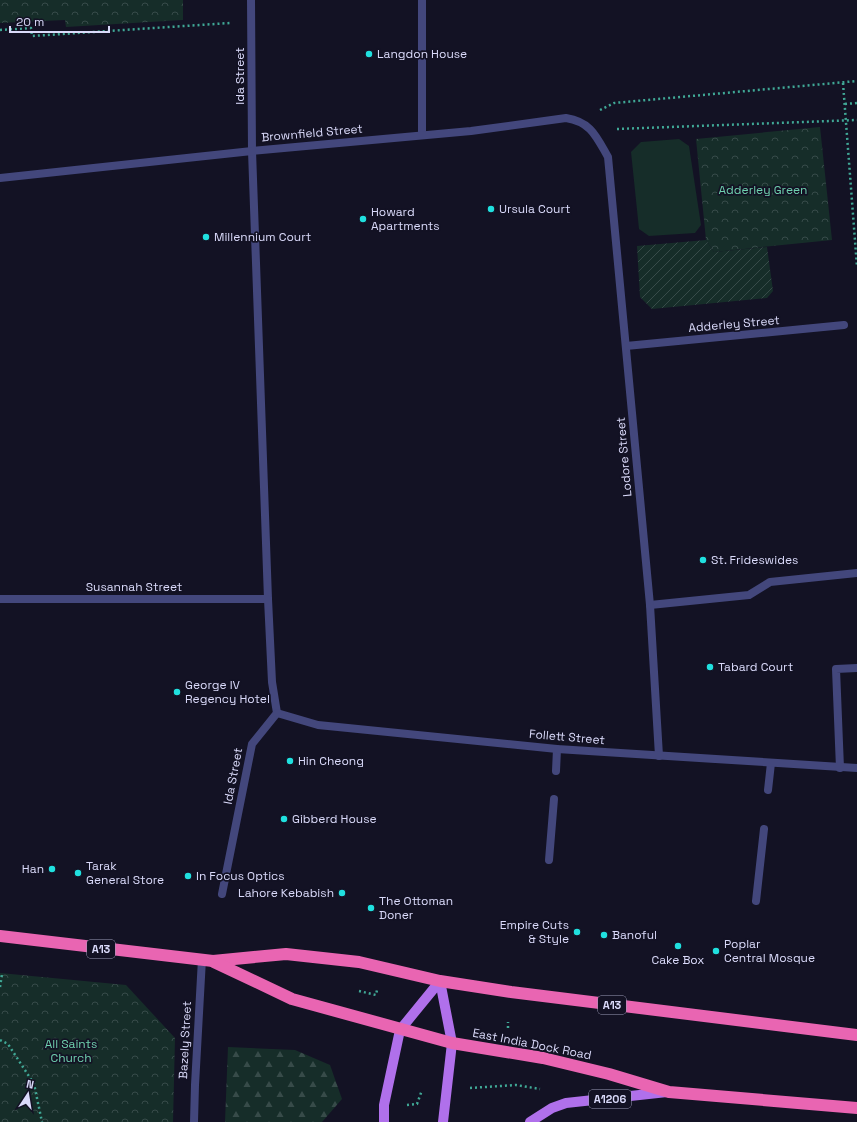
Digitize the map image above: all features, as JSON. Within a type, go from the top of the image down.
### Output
[{"type":"highway","name":"East India Dock Road","points":[[0,936],[97,949],[208,960],[286,954],[359,962],[440,981],[511,992],[857,1035]]},
{"type":"highway","name":"East India Dock Road","points":[[208,960],[292,999],[400,1030],[452,1043],[543,1058],[609,1074],[669,1092],[857,1108]]},
{"type":"main road","points":[[384,1122],[384,1105],[400,1030],[440,981]]},
{"type":"main road","points":[[440,981],[452,1043],[443,1122]]},
{"type":"main road","name":"A1206","points":[[530,1122],[552,1108],[566,1104],[669,1092]]},
{"type":"street","name":"Ida Street","points":[[251,0],[252,151],[268,599]]},
{"type":"street","points":[[422,0],[422,135]]},
{"type":"street","name":"Brownfield Street","points":[[0,178],[252,151],[422,135],[471,132],[566,118],[577,120],[593,130],[608,157]]},
{"type":"street","name":"Lodore Street","points":[[608,157],[650,605],[660,756]]},
{"type":"street","name":"Adderley Street","points":[[626,346],[844,325]]},
{"type":"street","points":[[650,605],[749,595],[770,582],[857,573]]},
{"type":"street","name":"Susannah Street","points":[[0,599],[268,599]]},
{"type":"street","points":[[268,599],[272,682],[277,713]]},
{"type":"street","points":[[840,768],[836,669],[857,668]]},
{"type":"street","name":"Ida Street","points":[[222,894],[252,744],[277,713]]},
{"type":"street","name":"Follett Street","points":[[277,713],[318,725],[557,749],[857,768]]},
{"type":"street","points":[[556,771],[557,749]]},
{"type":"street","points":[[768,790],[771,763]]},
{"type":"street","points":[[549,860],[554,799]]},
{"type":"street","points":[[756,902],[764,829]]},
{"type":"street","name":"Bazely Street","points":[[194,1122],[194,1085],[208,960]]},
{"type":"path","points":[[0,30],[32,28],[32,36],[252,22]]},
{"type":"path","points":[[577,120],[614,103],[857,81]]},
{"type":"path","points":[[843,83],[857,267]]},
{"type":"path","points":[[844,104],[857,103]]},
{"type":"path","points":[[593,130],[846,119],[857,120]]},
{"type":"path","points":[[0,987],[2,974]]},
{"type":"path","points":[[356,990],[376,995],[378,987]]},
{"type":"path","points":[[0,1040],[8,1044],[34,1084],[42,1122]]},
{"type":"path","points":[[407,1105],[417,1104],[425,1083]]},
{"type":"path","points":[[463,1088],[516,1085],[544,1089]]},
{"type":"green space","points":[[0,0],[183,0],[183,20],[66,27],[65,20],[0,23]]},
{"type":"green space","name":"Adderley Green","points":[[820,127],[832,240],[714,252],[706,240],[696,139]]},
{"type":"green space","points":[[679,139],[689,146],[701,225],[695,233],[649,236],[639,229],[631,152],[641,142]]},
{"type":"green space","points":[[706,240],[714,252],[767,247],[773,291],[767,298],[652,309],[640,297],[637,246]]},
{"type":"green space","name":"All Saints Church","points":[[0,973],[126,985],[175,1038],[173,1122],[0,1122]]},
{"type":"green space","points":[[228,1047],[295,1050],[330,1065],[342,1099],[322,1122],[225,1122]]},
{"type":"place","name":"Langdon House","points":[[369,54]]},
{"type":"place","name":"Ursula Court","points":[[491,209]]},
{"type":"place","name":"Howard Apartments","points":[[363,219]]},
{"type":"place","name":"Millennium Court","points":[[206,237]]},
{"type":"place","name":"St. Frideswides","points":[[703,560]]},
{"type":"place","name":"Tabard Court","points":[[710,667]]},
{"type":"place","name":"George IV Regency Hotel","points":[[177,692]]},
{"type":"place","name":"Hin Cheong","points":[[290,761]]},
{"type":"place","name":"Gibberd House","points":[[284,819]]},
{"type":"place","name":"Han","points":[[52,869]]},
{"type":"place","name":"Tarak General Store","points":[[78,873]]},
{"type":"place","name":"In Focus Optics","points":[[188,876]]},
{"type":"place","name":"Lahore Kebabish","points":[[342,893]]},
{"type":"place","name":"The Ottoman Doner","points":[[371,908]]},
{"type":"place","name":"Empire Cuts & Style","points":[[577,932]]},
{"type":"place","name":"Banoful","points":[[604,935]]},
{"type":"place","name":"Cake Box","points":[[678,946]]},
{"type":"place","name":"Poplar Central Mosque","points":[[716,951]]}]
